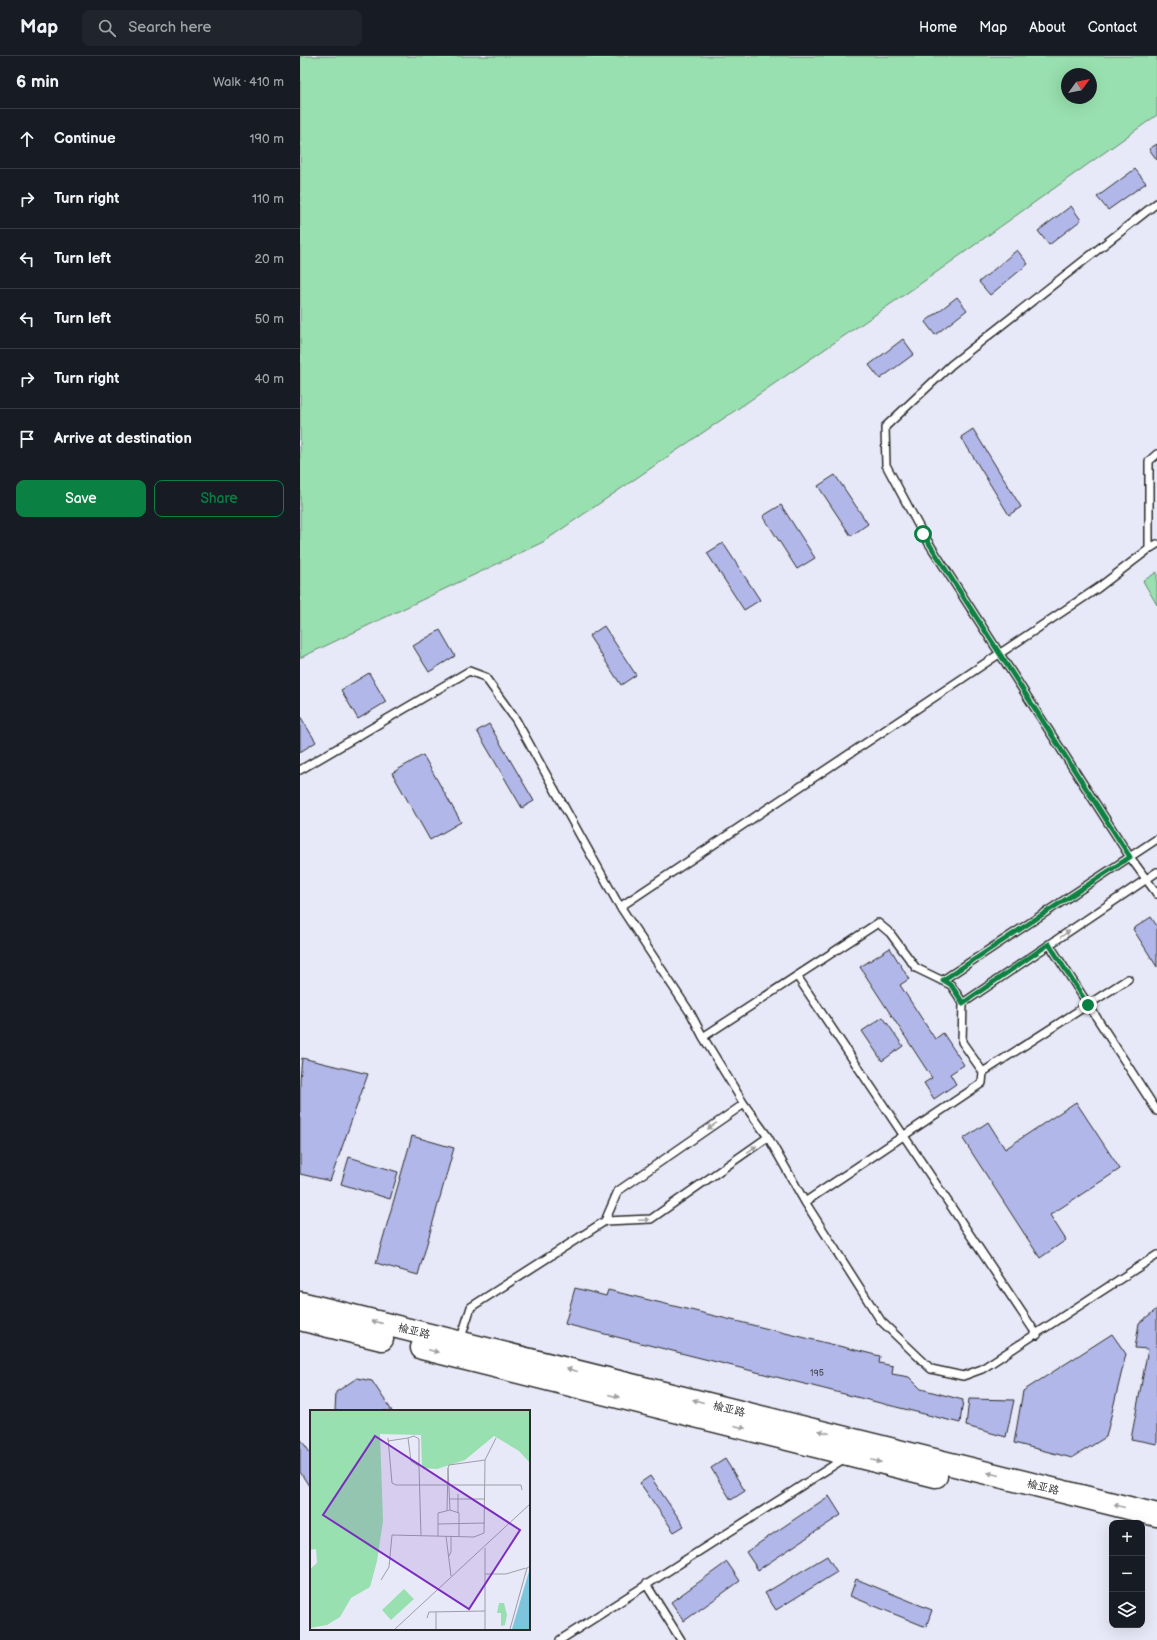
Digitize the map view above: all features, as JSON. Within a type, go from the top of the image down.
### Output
[{"type":"highway","name":"榆亚路","points":[[300,1302],[1157,1515]]},
{"type":"highway","name":"榆亚路","points":[[300,1318],[1114,1520]]},
{"type":"highway","points":[[1145,1528],[1157,1531]]},
{"type":"lane","points":[[1157,203],[951,365],[885,427],[886,466],[923,534],[1001,653],[1130,857],[1157,894]]},
{"type":"lane","points":[[1149,549],[1149,461],[1157,454]]},
{"type":"lane","points":[[620,906],[1098,588],[1157,544]]},
{"type":"lane","points":[[300,770],[469,670],[486,677],[516,720],[620,906],[691,1014],[703,1037],[744,1104],[768,1137],[805,1202],[881,1322],[931,1369],[963,1376],[982,1370],[1157,1255]]},
{"type":"lane","points":[[943,980],[1157,839]]},
{"type":"lane","points":[[963,1003],[1157,872]]},
{"type":"lane","points":[[703,1037],[878,923],[890,933],[916,968],[951,985],[963,1003],[962,1042],[983,1072],[982,1083],[805,1202]]},
{"type":"lane","points":[[1049,944],[1157,1111]]},
{"type":"lane","points":[[797,976],[1036,1335]]},
{"type":"lane","points":[[983,1072],[1128,979]]},
{"type":"lane","points":[[605,1221],[618,1191],[744,1104]]},
{"type":"lane","points":[[460,1342],[471,1307],[605,1221],[651,1219],[768,1137]]},
{"type":"lane","points":[[560,1640],[850,1455]]},
{"type":"lane","points":[[646,1584],[681,1640]]},
{"type":"green space","points":[[300,56],[1157,56],[1157,115],[920,284],[543,542],[300,658]]},
{"type":"green space","points":[[1157,572],[1157,605],[1143,581]]},
{"type":"building","points":[[1157,144],[1157,160],[1149,149]]},
{"type":"building","points":[[1135,169],[1146,183],[1108,210],[1097,197]]},
{"type":"building","points":[[1071,206],[1081,220],[1049,245],[1038,231]]},
{"type":"building","points":[[1017,250],[1028,264],[990,295],[979,282]]},
{"type":"building","points":[[957,297],[967,310],[935,335],[925,322]]},
{"type":"building","points":[[903,339],[914,354],[880,379],[869,365]]},
{"type":"building","points":[[973,429],[1021,507],[1009,515],[961,437]]},
{"type":"building","points":[[835,475],[868,524],[851,536],[818,486]]},
{"type":"building","points":[[781,505],[815,558],[797,569],[763,516]]},
{"type":"building","points":[[723,543],[760,600],[744,610],[707,553]]},
{"type":"building","points":[[604,626],[636,675],[621,685],[589,636]]},
{"type":"building","points":[[440,630],[455,656],[429,672],[413,646]]},
{"type":"building","points":[[369,673],[386,702],[358,719],[341,690]]},
{"type":"building","points":[[300,716],[316,742],[300,752]]},
{"type":"building","points":[[489,724],[534,801],[522,808],[477,731]]},
{"type":"building","points":[[423,755],[461,822],[430,840],[392,773]]},
{"type":"building","points":[[1151,917],[1157,926],[1157,967],[1133,929]]},
{"type":"building","points":[[890,948],[909,979],[900,985],[935,1039],[943,1033],[964,1065],[950,1074],[956,1084],[934,1099],[924,1083],[932,1078],[860,967]]},
{"type":"building","points":[[883,1017],[903,1046],[882,1061],[862,1031]]},
{"type":"building","points":[[302,1058],[368,1074],[330,1181],[300,1174],[300,1079]]},
{"type":"building","points":[[1076,1102],[1120,1169],[1050,1215],[1066,1240],[1040,1258],[963,1139],[988,1122],[1005,1149]]},
{"type":"building","points":[[412,1136],[454,1148],[418,1275],[376,1263]]},
{"type":"building","points":[[349,1157],[398,1172],[390,1199],[341,1184]]},
{"type":"building","points":[[575,1288],[606,1296],[608,1290],[880,1356],[879,1363],[893,1366],[892,1374],[909,1377],[921,1389],[963,1400],[960,1423],[565,1324]]},
{"type":"building","points":[[1157,1309],[1157,1444],[1131,1439],[1148,1349],[1135,1348],[1139,1323]]},
{"type":"building","points":[[1112,1334],[1126,1354],[1106,1437],[1072,1458],[1014,1443],[1023,1391]]},
{"type":"building","points":[[357,1378],[372,1381],[391,1410],[335,1410],[336,1392]]},
{"type":"building","points":[[969,1399],[1014,1400],[1006,1437],[966,1426]]},
{"type":"building","points":[[300,1438],[310,1453],[310,1487],[300,1472]]},
{"type":"building","points":[[725,1459],[745,1491],[731,1500],[711,1468]]},
{"type":"building","points":[[650,1476],[684,1526],[674,1532],[640,1483]]},
{"type":"building","points":[[829,1496],[841,1515],[758,1570],[746,1552]]},
{"type":"building","points":[[827,1556],[837,1572],[776,1610],[765,1593]]},
{"type":"building","points":[[727,1562],[740,1581],[684,1621],[671,1602]]},
{"type":"building","points":[[856,1579],[932,1610],[926,1627],[850,1596]]},
{"type":"route","points":[[923,534],[1001,653],[1130,857],[943,980],[951,985],[963,1003],[1049,944],[1088,1005]]}]
